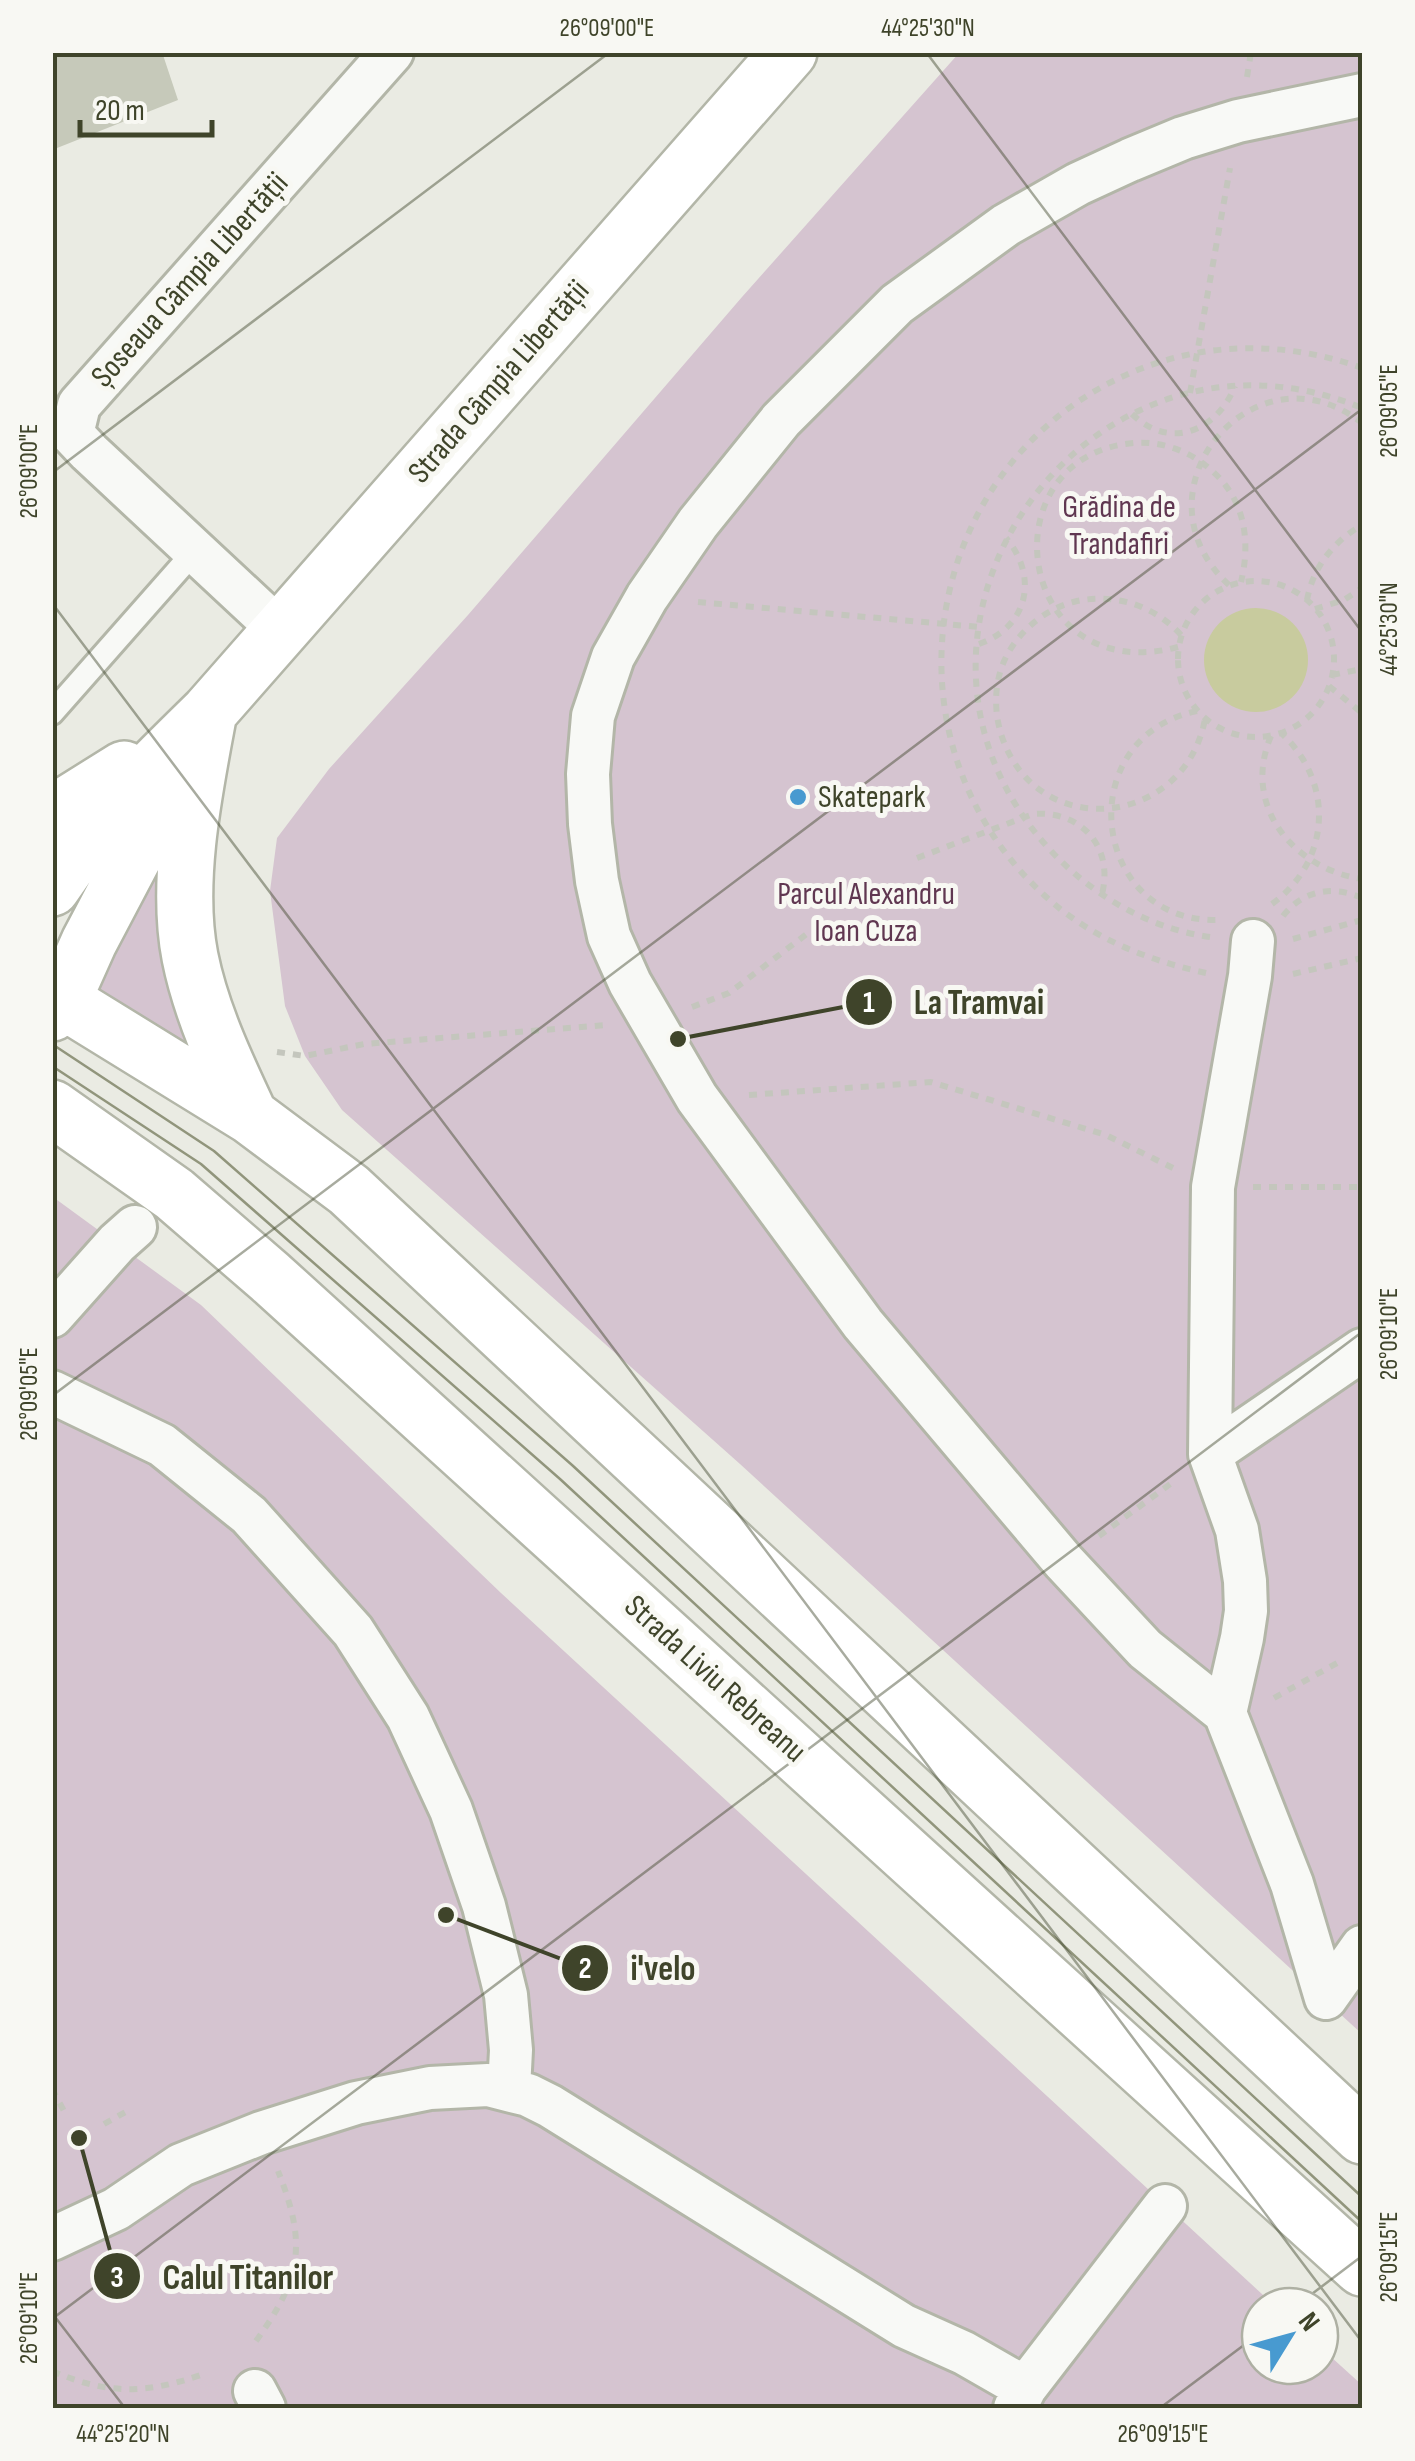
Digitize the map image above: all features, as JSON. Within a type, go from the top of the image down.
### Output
[{"type":"main road","name":"Strada Câmpia Libertății","points":[[52,888],[74,855],[129,791],[209,712],[789,52]]},
{"type":"main road","name":"Strada Câmpia Libertății","points":[[56,1003],[209,712]]},
{"type":"main road","points":[[62,797],[209,712]]},
{"type":"main road","points":[[209,712],[189,845],[186,904],[190,956],[206,1011],[250,1116]]},
{"type":"main road","points":[[56,1003],[250,1116],[364,1204],[1362,2136]]},
{"type":"main road","name":"Strada Liviu Rebreanu","points":[[52,1108],[174,1194],[270,1278],[1362,2268]]},
{"type":"street","name":"Șoseaua Câmpia Libertății","points":[[281,630],[72,434],[79,405],[392,52]]},
{"type":"street","points":[[1344,1994],[1292,1884],[1227,1718],[1145,1649],[1064,1562],[862,1324],[698,1098],[630,983],[609,936],[597,882],[588,774],[593,716],[613,657],[647,597],[698,522],[782,420],[897,304],[1006,225],[1078,184],[1183,138],[1238,121],[1362,96]]},
{"type":"street","points":[[1227,1718],[1242,1638],[1245,1581],[1237,1530],[1210,1454],[1214,1188],[1252,938]]},
{"type":"street","points":[[52,1316],[135,1227]]},
{"type":"street","points":[[1210,1454],[1362,1350]]},
{"type":"street","points":[[52,1392],[162,1445],[249,1515],[353,1631],[408,1716],[452,1810],[484,1906],[506,1995],[511,2050],[509,2089]]},
{"type":"street","points":[[1344,1994],[1362,1947]]},
{"type":"street","points":[[52,2239],[116,2209],[181,2165],[261,2133],[402,2093],[488,2085],[528,2095],[575,2120],[904,2326],[964,2353],[1020,2398],[1165,2206]]},
{"type":"lane","points":[[52,713],[194,552]]},
{"type":"path","points":[[1190,393],[1251,52]]},
{"type":"path","points":[[1362,368],[1293,350],[1240,348],[1199,352],[1148,366],[1110,382],[1065,411],[1025,446],[992,489],[966,536],[949,587],[941,680],[949,733],[966,784],[991,832],[1042,894],[1096,934],[1170,965],[1210,974],[1252,938],[1279,922],[1292,906],[1321,891],[1344,891],[1362,898]]},
{"type":"path","points":[[1132,414],[1162,432],[1188,432],[1218,416],[1235,386]]},
{"type":"path","points":[[1362,408],[1284,387],[1235,386],[1190,393],[1132,414],[1093,437],[1056,468],[1006,538],[988,587],[978,644],[979,694],[988,740],[1005,784],[1024,817],[1060,860],[1102,894],[1136,914],[1183,932],[1252,938],[1306,937],[1362,920]]},
{"type":"path","points":[[1229,585],[1211,566],[1194,530],[1191,503],[1201,462],[1226,426],[1269,403],[1295,400],[1331,401],[1362,423]]},
{"type":"path","points":[[1218,416],[1226,426]]},
{"type":"path","points":[[1160,445],[1162,432]]},
{"type":"path","points":[[1178,647],[1150,654],[1109,649],[1074,630],[1056,608],[1038,570],[1040,520],[1050,495],[1064,476],[1088,457],[1114,446],[1140,443],[1179,450],[1201,462],[1231,493],[1242,519],[1247,544],[1242,582]]},
{"type":"path","points":[[1056,468],[1064,476]]},
{"type":"path","points":[[1307,600],[1313,577],[1327,554],[1362,525]]},
{"type":"path","points":[[978,644],[1012,624],[1025,600],[1026,572],[1006,538]]},
{"type":"path","points":[[1026,572],[1038,570]]},
{"type":"path","points":[[1242,582],[1281,585],[1307,600],[1316,609],[1332,644],[1332,675],[1317,708],[1282,734],[1231,734],[1197,711],[1178,674],[1180,635],[1203,600],[1242,582]]},
{"type":"path","points":[[1316,609],[1344,600],[1362,588]]},
{"type":"path","points":[[647,597],[980,627]]},
{"type":"path","points":[[1180,635],[1163,618],[1126,602],[1086,600],[1056,608],[1022,634],[1004,662],[997,688],[996,715],[1002,736],[1008,754],[1024,776],[1045,793],[1082,808],[1110,809],[1148,798],[1170,783],[1195,752],[1206,719]]},
{"type":"path","points":[[1012,624],[1022,634]]},
{"type":"path","points":[[1332,675],[1362,669]]},
{"type":"path","points":[[1329,686],[1362,713]]},
{"type":"path","points":[[1197,711],[1162,724],[1132,750],[1114,786],[1110,826],[1117,854],[1130,876],[1148,896],[1187,916],[1252,938],[1304,973],[1362,958]]},
{"type":"path","points":[[1252,938],[1310,861],[1320,824],[1319,797],[1304,759],[1282,734]]},
{"type":"path","points":[[988,740],[1002,736]]},
{"type":"path","points":[[1270,736],[1263,772],[1270,812],[1283,835],[1310,861],[1362,879]]},
{"type":"path","points":[[1062,816],[1066,803]]},
{"type":"path","points":[[917,858],[1024,817],[1048,813],[1084,828],[1104,860],[1102,894]]},
{"type":"path","points":[[1104,860],[1117,854]]},
{"type":"path","points":[[1344,891],[1346,876]]},
{"type":"path","points":[[1283,896],[1292,906]]},
{"type":"path","points":[[1183,932],[1187,916]]},
{"type":"path","points":[[270,1052],[305,1056],[364,1044],[653,1022],[728,993],[812,930]]},
{"type":"path","points":[[698,1098],[931,1082],[1106,1135],[1214,1188],[1362,1186]]},
{"type":"path","points":[[1064,1562],[1210,1454]]},
{"type":"path","points":[[1227,1718],[1339,1662]]},
{"type":"path","points":[[52,2089],[64,2111]]},
{"type":"path","points":[[104,2124],[131,2109]]},
{"type":"path","points":[[256,2341],[276,2313],[290,2283],[297,2254],[294,2213],[261,2133]]},
{"type":"path","points":[[52,2371],[80,2383],[114,2389],[158,2390],[201,2375]]},
{"type":"green space","name":"Parcul Alexandru Ioan Cuza","points":[[959,53],[1362,53],[1362,2034],[740,1464],[342,1110],[305,1056],[285,1006],[270,891],[277,838],[329,769]]},
{"type":"green space","points":[[163,835],[214,1062],[88,993]]},
{"type":"green space","points":[[53,1197],[201,1305],[501,1593],[1253,2286],[1240,2286],[1240,2386],[1340,2386],[1340,2365],[1362,2385],[1362,2408],[53,2408]]},
{"type":"shaded area","points":[[1256,608],[1276,612],[1293,623],[1304,640],[1308,660],[1304,680],[1293,697],[1276,708],[1256,712],[1236,708],[1219,697],[1208,680],[1204,660],[1208,640],[1219,623],[1236,612]]},
{"type":"building","points":[[52,52],[162,52],[178,100],[52,150]]},
{"type":"tram line","points":[[52,1044],[214,1151],[572,1465],[1362,2197]]},
{"type":"tram line","points":[[52,1066],[201,1164],[560,1479],[1362,2222]]},
{"type":"place","name":"Skatepark","points":[[798,797]]},
{"type":"place","name":"La Tramvai","points":[[678,1039]]},
{"type":"place","name":"i'velo","points":[[446,1915]]},
{"type":"place","name":"Calul Titanilor","points":[[79,2138]]},
{"type":"park label","name":"Grădina de Trandafiri","points":[[1119,526]]}]
